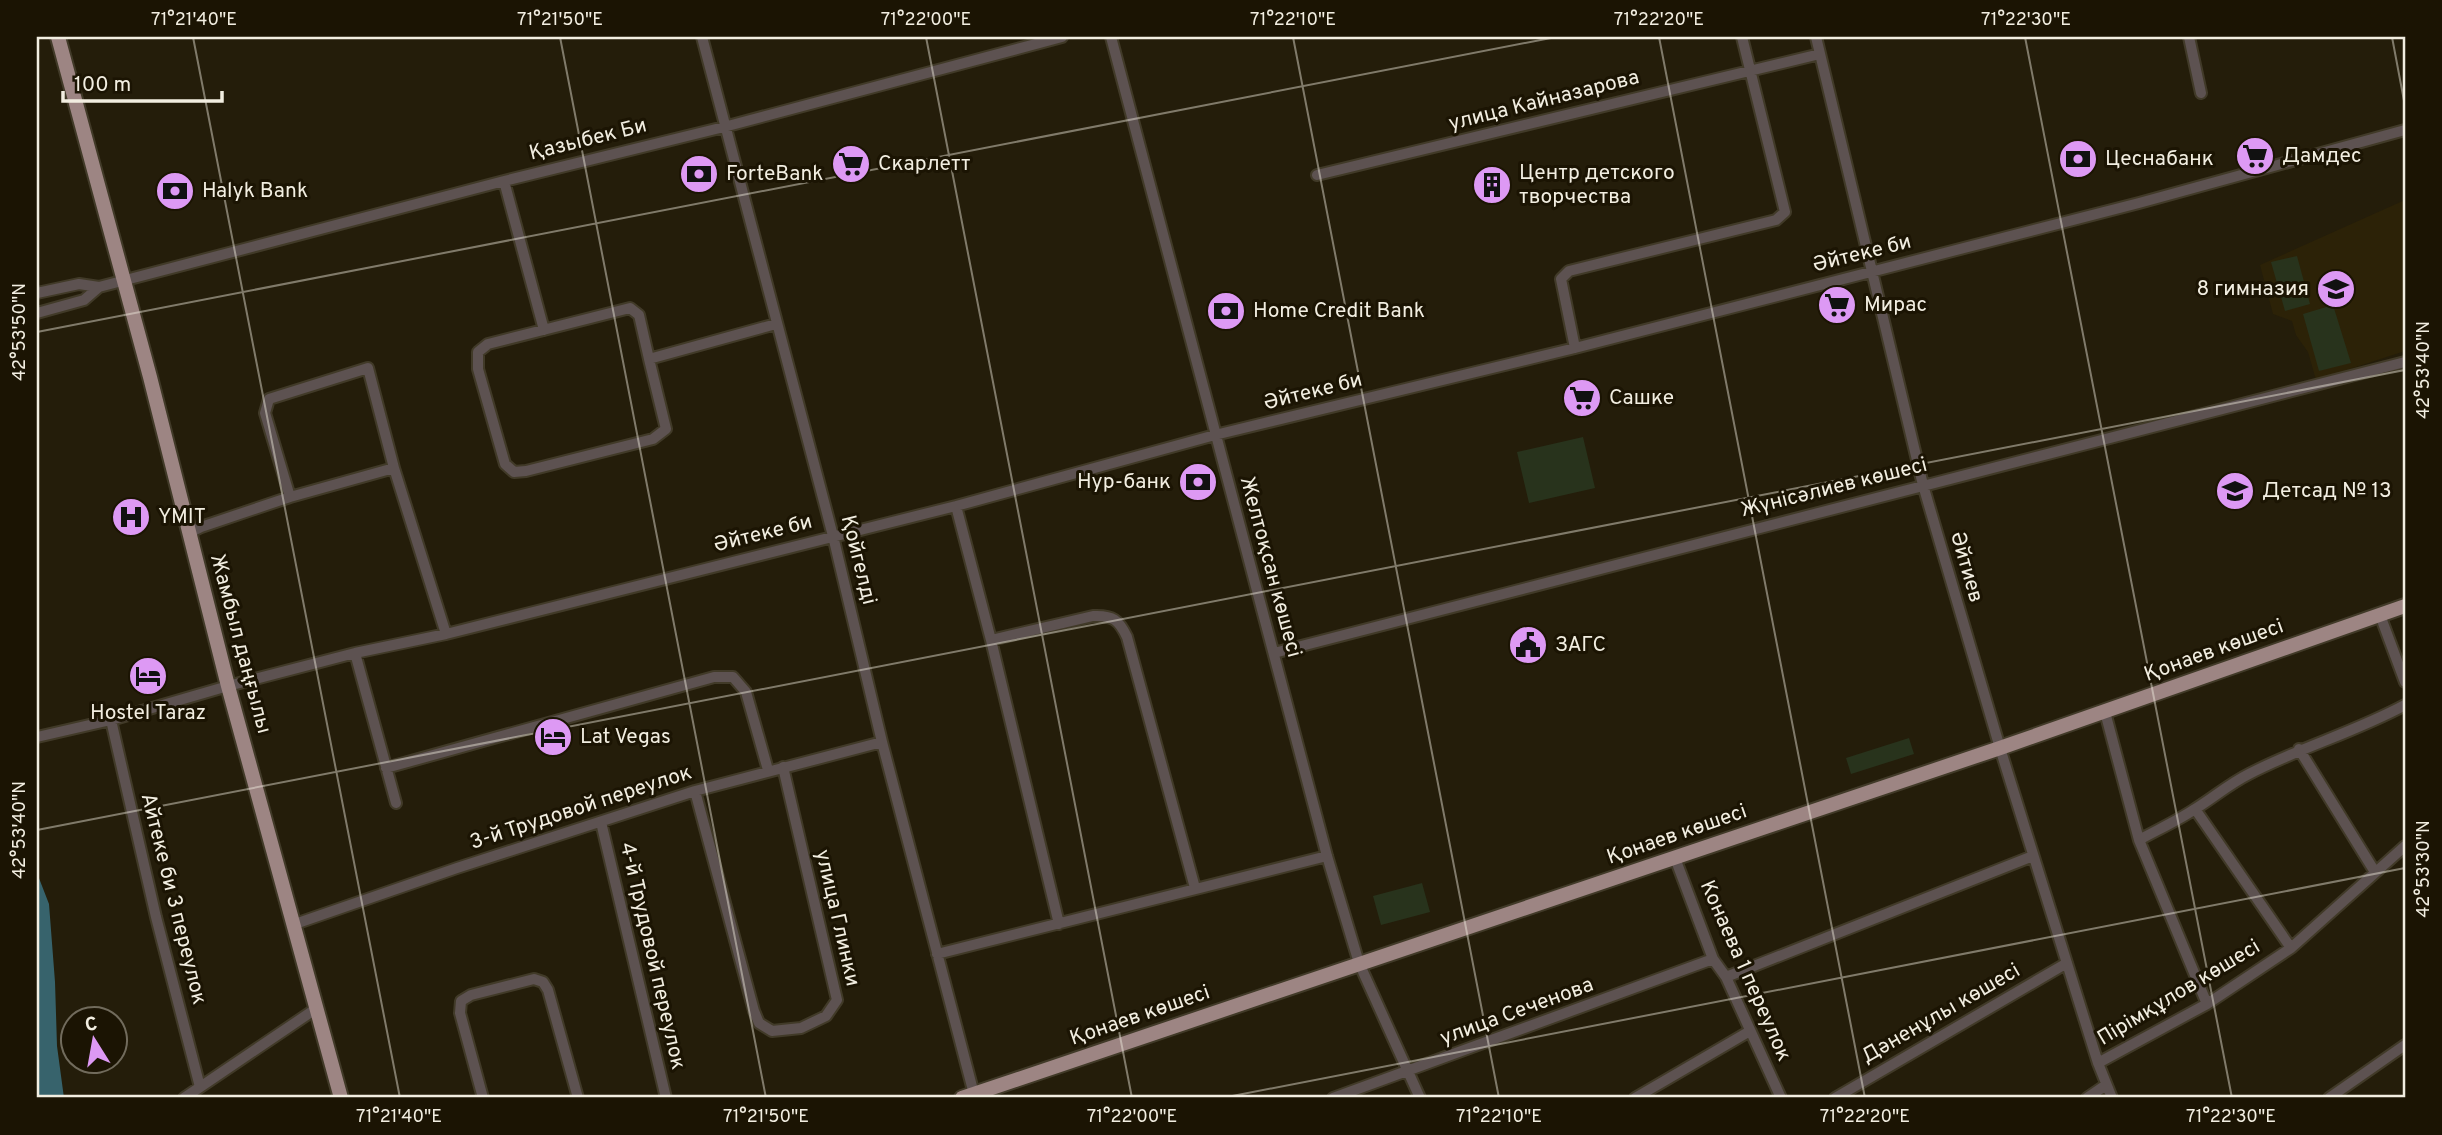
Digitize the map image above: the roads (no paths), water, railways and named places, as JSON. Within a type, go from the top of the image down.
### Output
[{"type":"main road","name":"Жамбыл даңғылы","points":[[58,37],[124,280],[228,686],[341,1098]]},
{"type":"main road","name":"Қонаев көшесі","points":[[970,1097],[2000,748],[2405,606]]},
{"type":"street","name":"Қойгелді","points":[[702,37],[833,536],[970,1097]]},
{"type":"street","name":"Қазыбек Би","points":[[99,286],[724,127],[1062,37]]},
{"type":"street","name":"Желтоқсан көшесі","points":[[1111,37],[1327,856],[1359,963],[1420,1098]]},
{"type":"street","points":[[1575,348],[1561,279],[1569,271],[1776,220],[1785,212],[1742,37]]},
{"type":"street","name":"Әйтиев","points":[[1816,37],[1923,485],[2033,856],[2098,1063],[2112,1098]]},
{"type":"street","points":[[2189,37],[2201,93]]},
{"type":"street","name":"улица Кайназарова","points":[[1317,175],[1821,54]]},
{"type":"street","name":"Әйтеке би","points":[[37,737],[111,720],[355,653],[446,634],[956,506],[1215,435],[1575,348],[2139,203],[2405,130]]},
{"type":"street","points":[[504,181],[544,330]]},
{"type":"street","points":[[37,293],[79,284],[99,286]]},
{"type":"street","points":[[37,313],[84,300],[99,286]]},
{"type":"street","points":[[630,308],[639,316],[649,359],[666,429],[653,439],[526,471],[514,472],[505,464],[478,369],[478,352],[488,344],[630,308]]},
{"type":"street","points":[[649,359],[776,324]]},
{"type":"street","name":"Жүнісәлиев көшесі","points":[[1274,653],[2405,362]]},
{"type":"street","points":[[290,497],[265,413],[268,399],[368,368],[394,468],[446,634]]},
{"type":"street","points":[[189,533],[290,497],[394,468]]},
{"type":"street","points":[[956,506],[1059,924]]},
{"type":"street","points":[[991,640],[1093,615],[1107,615],[1120,621],[1127,637],[1195,888]]},
{"type":"street","points":[[2380,615],[2405,682]]},
{"type":"street","points":[[355,653],[396,803]]},
{"type":"street","points":[[386,768],[714,677],[733,677],[746,691],[768,770]]},
{"type":"street","points":[[2138,840],[2195,809],[2224,788],[2299,749],[2361,726],[2405,705]]},
{"type":"street","points":[[2105,712],[2138,840],[2207,1004]]},
{"type":"street","name":"Айтеке би 3 переулок","points":[[111,720],[156,917],[200,1087]]},
{"type":"street","name":"3-й Трудовой переулок","points":[[295,924],[695,791],[882,742]]},
{"type":"street","points":[[2299,749],[2375,872]]},
{"type":"street","name":"улица Глинки","points":[[695,791],[759,1023],[772,1031],[801,1028],[826,1016],[837,1000],[783,767]]},
{"type":"street","points":[[2195,809],[2291,948]]},
{"type":"street","name":"4-й Трудовой переулок","points":[[601,822],[666,1098]]},
{"type":"street","name":"Пірімқұлов көшесі","points":[[2098,1063],[2207,1004],[2291,948],[2405,846]]},
{"type":"street","points":[[937,954],[1327,856]]},
{"type":"street","points":[[1726,976],[2033,856]]},
{"type":"street","name":"Конаева 1 переулок","points":[[1675,858],[1713,959],[1726,976],[1781,1098]]},
{"type":"street","name":"улица Сеченова","points":[[1333,1098],[1409,1073],[1713,959]]},
{"type":"street","name":"Дәненұлы көшесі","points":[[1835,1098],[2067,963]]},
{"type":"street","points":[[483,1098],[460,1013],[461,1002],[471,995],[534,979],[543,982],[548,990],[578,1098]]},
{"type":"street","points":[[184,1098],[317,1008]]},
{"type":"street","points":[[1635,1098],[1750,1031]]},
{"type":"street","points":[[2329,1098],[2405,1045]]},
{"type":"street","points":[[2087,1098],[2106,1085]]},
{"type":"water","points":[[37,873],[49,904],[57,1046],[64,1098],[37,1098]]},
{"type":"place","name":"Дамдес","points":[[2255,156]]},
{"type":"place","name":"Цеснабанк","points":[[2078,159]]},
{"type":"place","name":"Скарлетт","points":[[851,164]]},
{"type":"place","name":"ForteBank","points":[[699,174]]},
{"type":"place","name":"Центр детского творчества","points":[[1492,185]]},
{"type":"place","name":"Halyk Bank","points":[[175,191]]},
{"type":"place","name":"8 гимназия","points":[[2336,289]]},
{"type":"place","name":"Мирас","points":[[1837,305]]},
{"type":"place","name":"Home Credit Bank","points":[[1226,311]]},
{"type":"place","name":"Сашке","points":[[1582,398]]},
{"type":"place","name":"Нур-банк","points":[[1198,482]]},
{"type":"place","name":"Детсад № 13","points":[[2235,491]]},
{"type":"place","name":"YMIT","points":[[131,517]]},
{"type":"place","name":"ЗАГС","points":[[1528,645]]},
{"type":"place","name":"Hostel Taraz","points":[[148,676]]},
{"type":"place","name":"Lat Vegas","points":[[553,737]]}]
